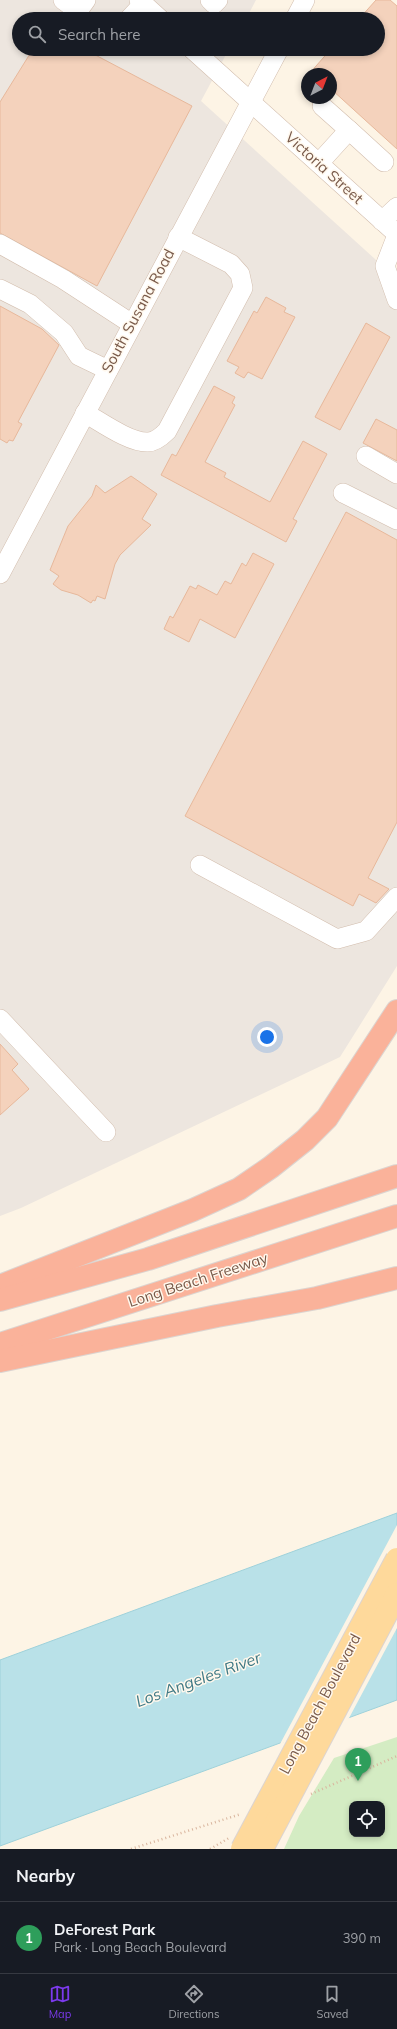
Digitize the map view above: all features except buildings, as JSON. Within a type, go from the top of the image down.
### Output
[{"type":"highway","points":[[0,1286],[193,1210],[239,1188],[272,1167],[305,1140],[327,1118],[397,1011]]},
{"type":"highway","points":[[0,1300],[148,1259],[397,1176]]},
{"type":"highway","name":"Long Beach Freeway","points":[[0,1344],[397,1216]]},
{"type":"highway","points":[[0,1360],[217,1316],[317,1298],[397,1278]]},
{"type":"main road","name":"Long Beach Boulevard","points":[[242,1849],[397,1559]]},
{"type":"main road","name":"Long Beach Boulevard","points":[[262,1849],[397,1594]]},
{"type":"street","points":[[210,0],[214,4],[218,0]]},
{"type":"street","points":[[299,12],[305,0]]},
{"type":"street","points":[[134,12],[141,2],[152,12]]},
{"type":"street","name":"Victoria Street","points":[[200,56],[397,235]]},
{"type":"street","name":"South Susana Road","points":[[0,574],[274,56]]},
{"type":"street","points":[[322,106],[384,162]]},
{"type":"street","points":[[319,163],[349,130]]},
{"type":"street","points":[[382,221],[397,207]]},
{"type":"street","points":[[397,235],[385,266],[397,300]]},
{"type":"street","points":[[84,413],[130,438],[149,442],[161,438],[167,431],[219,334],[243,288],[240,274],[231,264],[178,237]]},
{"type":"street","points":[[0,244],[63,278],[132,324]]},
{"type":"street","points":[[0,289],[30,304],[64,334],[79,356],[108,370]]},
{"type":"street","points":[[366,456],[397,474]]},
{"type":"street","points":[[343,493],[397,520]]},
{"type":"street","points":[[200,865],[337,939],[366,931],[397,897]]},
{"type":"street","points":[[0,1019],[106,1132]]},
{"type":"shaded area","points":[[0,0],[256,0],[250,12],[12,12],[12,56],[225,56],[201,101],[397,279],[397,966],[340,1057],[21,1208],[0,1216]]},
{"type":"green space","points":[[397,1737],[397,1849],[284,1849],[299,1816],[334,1758]]},
{"type":"water","name":"Los Angeles River","points":[[397,1513],[397,1700],[0,1846],[0,1660]]},
{"type":"pier","points":[[397,1525],[397,1628],[348,1720],[280,1744]]},
{"type":"place","name":"DeForest Park","points":[[358,1781]]}]
